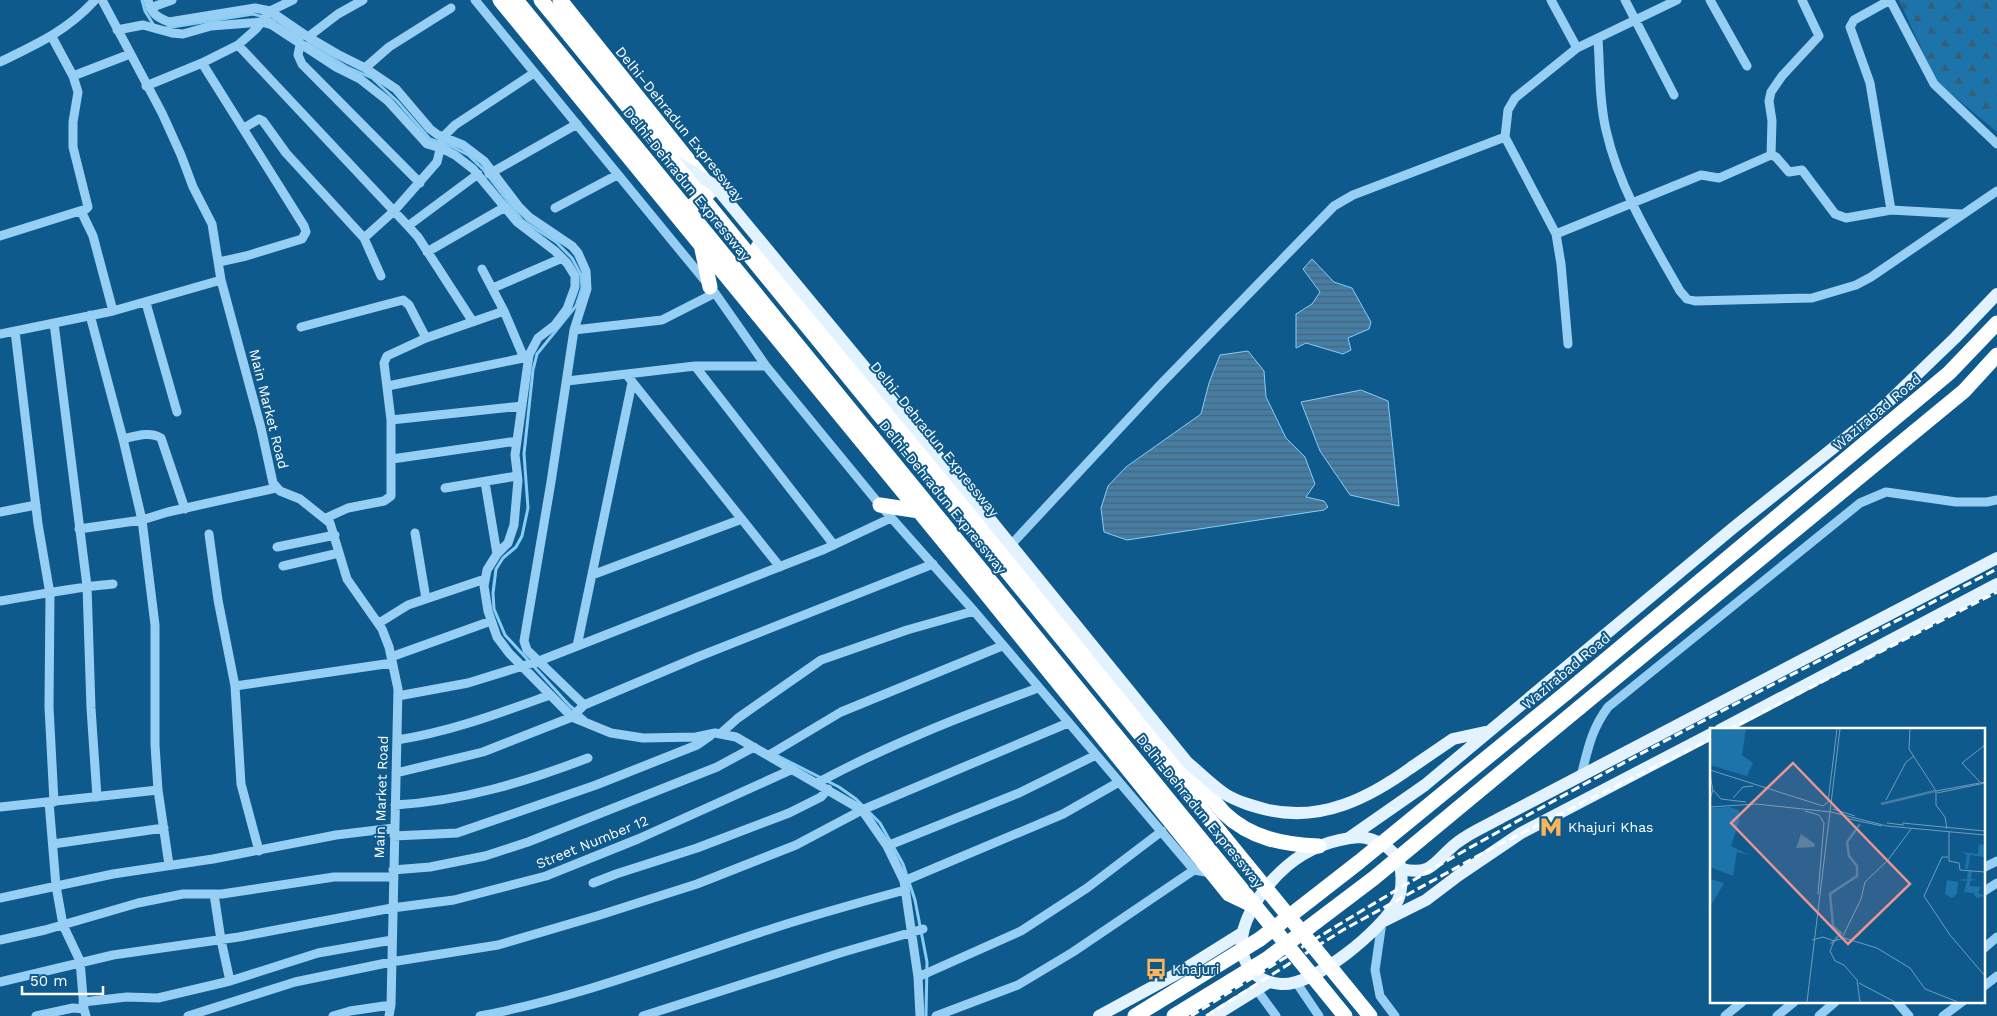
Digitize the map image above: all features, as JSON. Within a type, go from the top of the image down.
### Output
[{"type":"highway","points":[[500,0],[1211,873],[1229,894],[1254,906]]},
{"type":"highway","name":"Delhi-Dehradun Expressway","points":[[516,0],[1345,1016]]},
{"type":"highway","name":"Delhi-Dehradun Expressway","points":[[541,0],[1370,1016]]},
{"type":"highway","name":"Delhi–Dehradun Expressway","points":[[560,0],[824,330],[1123,695],[1224,813],[1235,824],[1258,836],[1278,842],[1320,846]]},
{"type":"highway","points":[[678,217],[712,190]]},
{"type":"highway","points":[[701,246],[713,290]]},
{"type":"highway","name":"Wazirabad Road","points":[[1135,1016],[1260,939],[1359,862],[1566,693],[1949,373],[1997,323]]},
{"type":"highway","points":[[1174,1016],[1267,959],[1374,878],[1964,391],[1997,355]]},
{"type":"highway","points":[[880,505],[918,511]]},
{"type":"main road","points":[[674,161],[714,185],[1187,762],[1226,794],[1250,806],[1283,813],[1298,814],[1334,810],[1360,800],[1393,781],[1453,739],[1489,731]]},
{"type":"main road","points":[[1349,838],[1425,785],[1733,528],[1877,413],[1955,338],[1997,294]]},
{"type":"main road","points":[[1402,869],[1416,872],[1433,866],[1458,842],[1997,558]]},
{"type":"main road","points":[[1724,728],[1997,584]]},
{"type":"main road","points":[[1382,922],[1426,900],[1520,833],[1710,735]]},
{"type":"main road","points":[[1349,838],[1371,838],[1382,843],[1394,854],[1402,869],[1398,898],[1382,922],[1343,957],[1296,982],[1283,984],[1269,982],[1252,971],[1246,963],[1241,943],[1242,932],[1264,890],[1288,864],[1320,846],[1349,838]]},
{"type":"main road","points":[[1099,1016],[1242,932]]},
{"type":"main road","points":[[1150,1016],[1152,994],[1163,980]]},
{"type":"main road","points":[[1214,1016],[1269,982]]},
{"type":"street","points":[[0,62],[52,37],[85,11],[95,0]]},
{"type":"street","name":"Main Market Road","points":[[102,0],[162,113],[193,187],[212,224],[221,280],[276,488],[300,499],[330,522],[347,579],[378,623],[389,646],[398,696],[391,1005],[389,1016]]},
{"type":"street","points":[[172,0],[149,4],[156,17],[169,22],[227,11],[255,8],[266,16],[365,68],[396,89],[442,143],[455,155],[486,175],[529,217],[572,246],[578,253],[586,271],[587,289],[574,330],[524,631],[524,645],[530,663],[550,696],[611,733],[643,738],[696,737],[721,732],[771,753],[792,768],[822,780],[828,789],[865,809],[891,844],[906,882],[924,975],[920,1016]]},
{"type":"street","points":[[261,0],[266,16],[272,26],[336,67],[360,79],[388,101],[424,142],[463,145],[484,161],[486,175],[504,207],[517,222],[562,258],[574,276],[575,287],[567,309],[555,325],[538,338],[526,358],[515,455],[517,476],[514,525],[508,542],[497,554],[487,570],[484,586],[491,621],[497,637],[530,663],[577,711]]},
{"type":"street","points":[[146,86],[202,63],[238,45],[266,16],[293,0]]},
{"type":"street","points":[[308,37],[338,14],[363,0]]},
{"type":"street","points":[[475,0],[713,290],[766,366],[880,505],[974,611],[1194,870],[1211,873]]},
{"type":"street","points":[[1551,0],[1577,48]]},
{"type":"street","points":[[1625,0],[1674,95]]},
{"type":"street","points":[[1568,344],[1561,264],[1556,234],[1505,137],[1508,110],[1515,98],[1577,48],[1678,0]]},
{"type":"street","points":[[1710,0],[1747,66]]},
{"type":"street","points":[[1772,155],[1772,121],[1769,101],[1771,92],[1782,76],[1819,36],[1802,0]]},
{"type":"street","points":[[1891,210],[1870,83],[1850,27],[1854,20],[1890,0],[1934,84],[1997,144]]},
{"type":"street","points":[[365,68],[389,47],[451,8]]},
{"type":"street","points":[[117,30],[143,25],[183,34],[211,26],[266,16]]},
{"type":"street","points":[[0,236],[81,211],[86,209],[88,202],[73,147],[73,122],[78,92],[73,76],[52,37]]},
{"type":"street","points":[[1598,39],[1605,129],[1631,204],[1680,291],[1687,299],[1695,301],[1812,298],[1838,291],[1871,277],[1997,191]]},
{"type":"street","points":[[238,45],[408,226],[473,322]]},
{"type":"street","points":[[300,45],[298,54],[302,64],[420,183]]},
{"type":"street","points":[[73,76],[130,54]]},
{"type":"street","points":[[202,63],[304,226],[305,236],[302,239],[246,256],[219,262]]},
{"type":"street","points":[[364,238],[394,211],[420,183],[437,162],[442,143],[456,125],[534,73]]},
{"type":"street","points":[[244,128],[255,120],[263,121],[286,153],[364,238],[381,276]]},
{"type":"street","points":[[408,226],[486,175],[577,124]]},
{"type":"street","points":[[1006,550],[1160,385],[1334,206],[1353,195],[1505,137]]},
{"type":"street","points":[[1556,234],[1701,175],[1719,178],[1772,155]]},
{"type":"street","points":[[1772,155],[1789,172],[1802,170],[1835,214],[1840,217],[1846,218],[1891,210],[1962,214]]},
{"type":"street","points":[[555,208],[617,175]]},
{"type":"street","points":[[427,252],[504,207]]},
{"type":"street","points":[[81,211],[93,236],[113,311]]},
{"type":"street","points":[[493,288],[562,258]]},
{"type":"street","points":[[482,269],[526,358]]},
{"type":"street","points":[[0,334],[113,311],[221,280]]},
{"type":"street","points":[[574,330],[662,320],[713,290]]},
{"type":"street","points":[[301,326],[403,300],[409,305],[426,338]]},
{"type":"street","points":[[146,302],[178,412]]},
{"type":"street","points":[[326,518],[348,508],[388,499],[392,492],[391,420],[384,363],[387,356],[426,338],[504,311]]},
{"type":"street","points":[[90,315],[142,520],[155,625],[155,744],[158,790],[169,865]]},
{"type":"street","points":[[54,323],[87,586],[91,708],[97,797]]},
{"type":"street","points":[[16,331],[36,505],[50,594],[49,707],[52,844],[56,886],[64,924],[80,961],[84,1009]]},
{"type":"street","points":[[388,386],[526,358]]},
{"type":"street","points":[[567,381],[695,366],[766,366]]},
{"type":"street","points":[[695,366],[834,545]]},
{"type":"street","points":[[626,374],[780,567]]},
{"type":"street","points":[[577,646],[632,382]]},
{"type":"street","points":[[391,420],[522,406]]},
{"type":"street","points":[[123,439],[148,434],[157,435],[161,438],[185,509]]},
{"type":"street","points":[[392,459],[517,441]]},
{"type":"street","points":[[445,488],[517,476]]},
{"type":"street","points":[[485,482],[497,554]]},
{"type":"street","points":[[79,529],[142,520],[276,488]]},
{"type":"street","points":[[1581,776],[1591,737],[1597,722],[1608,707],[1860,503],[1886,492],[1956,502],[1987,502],[1997,500]]},
{"type":"street","points":[[0,512],[36,505]]},
{"type":"street","points":[[398,696],[468,684],[530,663],[780,567],[834,545],[891,518]]},
{"type":"street","points":[[592,575],[742,519]]},
{"type":"street","points":[[415,533],[426,599]]},
{"type":"street","points":[[209,534],[218,600],[235,686],[241,784],[259,851]]},
{"type":"street","points":[[277,547],[334,535]]},
{"type":"street","points":[[283,566],[339,553]]},
{"type":"street","points":[[396,773],[482,752],[700,656],[933,564]]},
{"type":"street","points":[[378,623],[408,605],[485,579]]},
{"type":"street","points":[[0,601],[50,594],[87,586],[114,584]]},
{"type":"street","points":[[0,898],[113,874],[259,851],[336,834],[394,832],[457,833],[596,785],[697,745],[721,732],[820,660],[907,630],[974,611]]},
{"type":"street","points":[[235,686],[392,660],[491,621]]},
{"type":"street","points":[[771,753],[842,712],[1002,646]]},
{"type":"street","points":[[822,780],[904,740],[1038,688]]},
{"type":"street","points":[[397,740],[422,736],[472,723],[550,696]]},
{"type":"street","points":[[188,1016],[295,982],[391,962],[498,945],[600,916],[697,884],[796,845],[865,809],[1068,723]]},
{"type":"street","points":[[0,940],[138,903],[183,894],[214,894],[334,877],[393,873],[485,856],[528,842],[717,767],[754,747]]},
{"type":"street","points":[[891,844],[1019,793],[1096,755]]},
{"type":"street","points":[[395,805],[427,803],[488,792],[588,758]]},
{"type":"street","name":"Street Number 12","points":[[0,982],[80,961],[113,955],[221,940],[392,908],[454,900],[546,876],[638,839],[792,768]]},
{"type":"street","points":[[480,1016],[534,1004],[673,962],[906,882],[1063,814],[1119,782]]},
{"type":"street","points":[[593,884],[616,874],[697,848],[788,813],[821,797],[828,789]]},
{"type":"street","points":[[0,807],[158,790]]},
{"type":"street","points":[[52,844],[164,828]]},
{"type":"street","points":[[924,975],[1021,931],[1087,888],[1162,831]]},
{"type":"street","points":[[1984,868],[1997,861]]},
{"type":"street","points":[[936,1016],[1018,985],[1073,952],[1194,870]]},
{"type":"street","points":[[1984,891],[1997,883]]},
{"type":"street","points":[[214,894],[230,981]]},
{"type":"street","points":[[1382,922],[1375,970],[1380,996],[1396,1016]]},
{"type":"street","points":[[643,1016],[840,953],[917,931]]},
{"type":"street","points":[[1984,947],[1997,937]]},
{"type":"street","points":[[36,1016],[73,1008],[84,1009],[127,997],[158,998],[230,981],[318,953],[392,940]]},
{"type":"street","points":[[1985,986],[1997,976]]},
{"type":"street","points":[[1296,982],[1319,1016]]},
{"type":"street","points":[[1985,986],[1997,989]]},
{"type":"street","points":[[1257,990],[1276,1016]]},
{"type":"street","points":[[1725,1016],[1740,1004]]},
{"type":"street","points":[[1777,1016],[1792,1004]]},
{"type":"street","points":[[1819,1016],[1833,1004]]},
{"type":"street","points":[[1899,1004],[1909,1016]]},
{"type":"street","points":[[1943,1016],[1959,1004]]},
{"type":"street","points":[[333,1016],[350,1011],[391,1005]]},
{"type":"green space","points":[[1899,0],[1997,0],[1997,132],[1936,81]]},
{"type":"shaded area","points":[[1312,259],[1334,282],[1352,288],[1371,322],[1369,329],[1348,338],[1351,350],[1343,354],[1306,343],[1296,348],[1296,314],[1312,304],[1320,292],[1303,269]]},
{"type":"shaded area","points":[[1248,351],[1264,371],[1266,397],[1286,438],[1305,457],[1315,484],[1306,497],[1324,501],[1328,507],[1324,510],[1127,540],[1104,532],[1101,508],[1108,486],[1126,467],[1201,414],[1209,383],[1220,355]]},
{"type":"shaded area","points":[[1361,390],[1388,401],[1399,506],[1350,495],[1320,451],[1301,402]]},
{"type":"waterway","points":[[142,0],[145,11],[153,24]]},
{"type":"waterway","points":[[166,28],[253,14],[277,21],[302,39]]},
{"type":"waterway","points":[[307,43],[347,67],[372,78],[397,101],[430,139],[453,147],[468,155],[483,169],[522,220],[556,242],[572,258],[581,275],[582,288],[576,306],[537,354],[533,370],[524,454],[528,508],[522,536],[516,547],[503,558],[496,569],[493,593],[494,609],[505,635],[570,706],[585,718]]},
{"type":"waterway","points":[[774,754],[839,787],[856,799],[880,823],[903,864],[915,900],[927,962],[926,1016]]},
{"type":"railway","points":[[1191,1016],[1451,858],[1614,768],[1997,569]]},
{"type":"railway","points":[[1732,728],[1997,592]]},
{"type":"railway","points":[[1206,1016],[1343,930],[1494,847],[1710,739]]},
{"type":"place","name":"Khajuri Khas","points":[[1551,827]]},
{"type":"place","name":"Khajuri","points":[[1156,969]]}]
